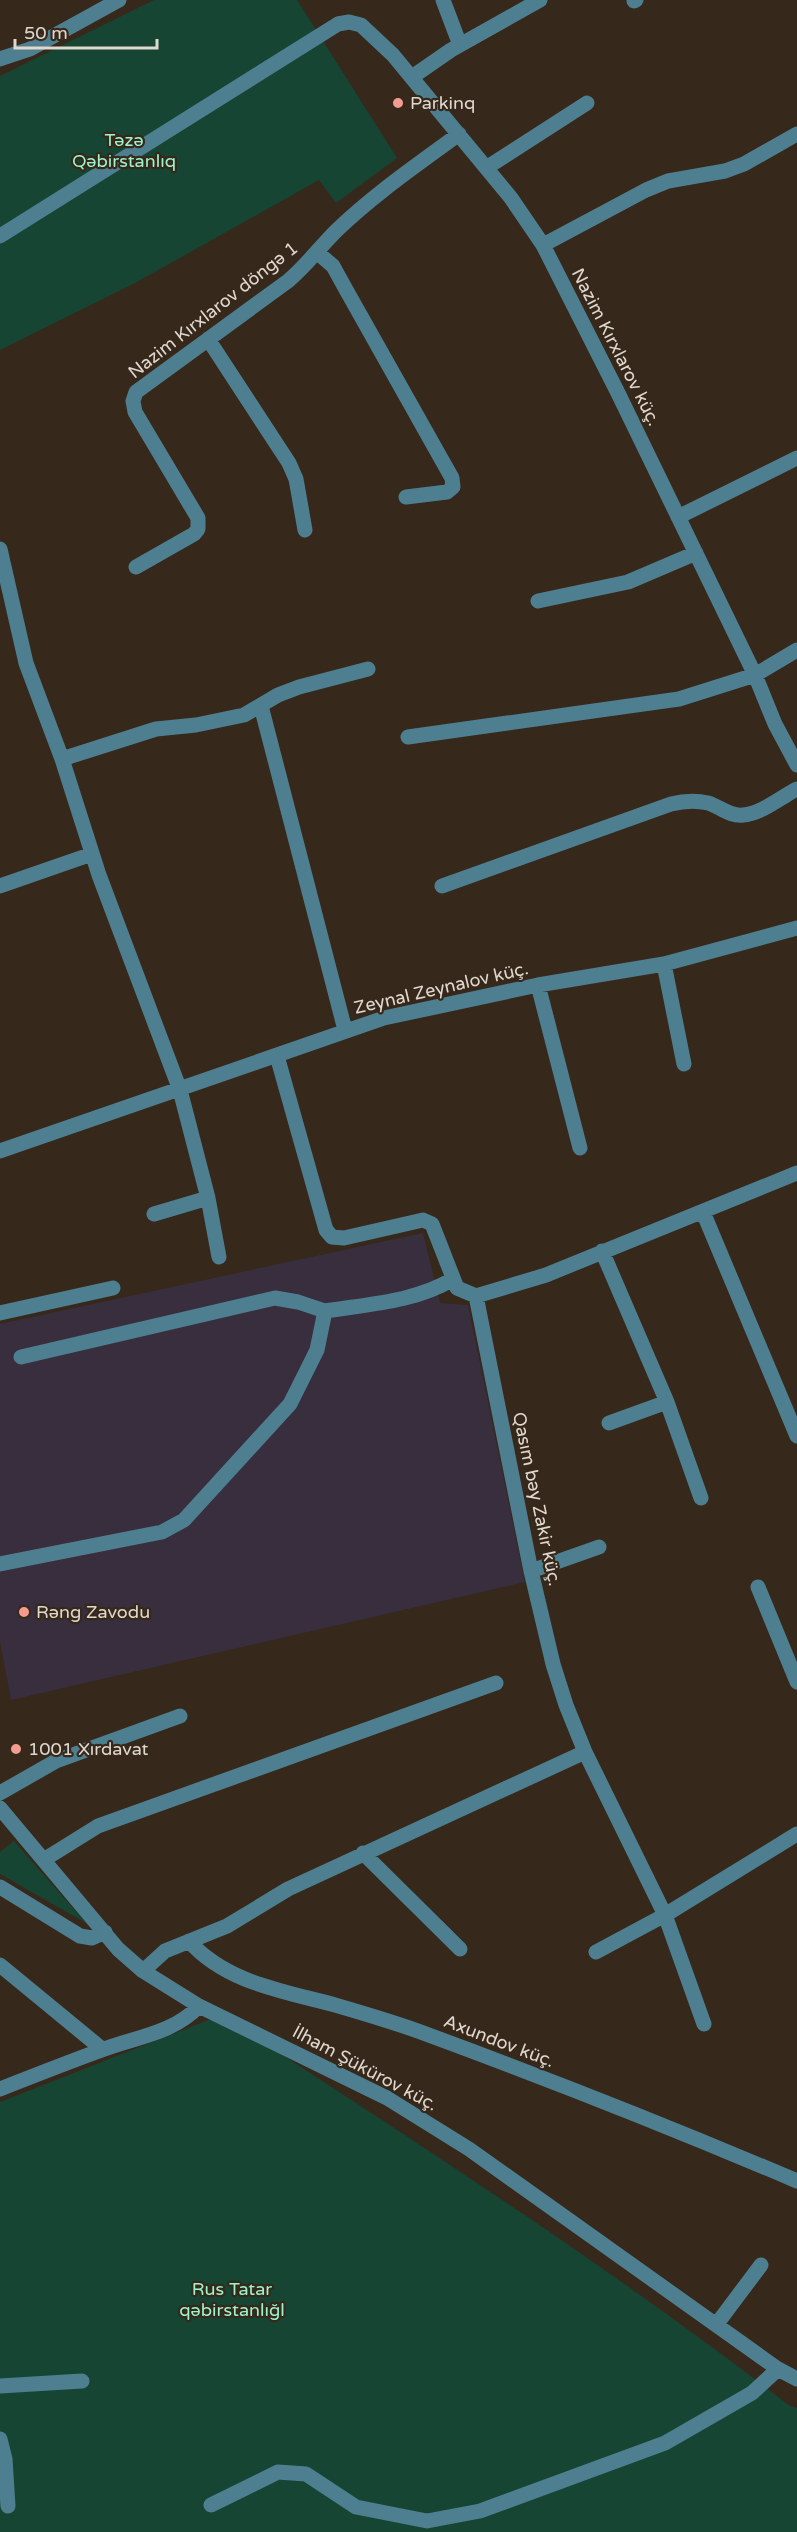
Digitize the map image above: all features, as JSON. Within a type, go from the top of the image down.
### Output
[{"type":"street","points":[[0,59],[30,49],[119,0]]},
{"type":"street","points":[[442,0],[460,45]]},
{"type":"street","points":[[412,77],[460,45],[540,0]]},
{"type":"street","name":"Nazim Kırxlarov küç.","points":[[0,236],[338,24],[349,22],[369,30],[459,134],[511,198],[543,244],[696,553],[755,675],[775,724],[797,765]]},
{"type":"street","points":[[486,168],[587,103]]},
{"type":"street","name":"Nazim Kırxlarov döngə 1","points":[[136,567],[194,534],[198,529],[198,518],[135,412],[133,401],[136,392],[288,281],[318,253],[335,232],[370,201],[459,134]]},
{"type":"street","points":[[543,244],[646,190],[668,181],[725,171],[744,164],[797,134]]},
{"type":"street","points":[[318,253],[333,266],[452,478],[453,487],[447,492],[406,497]]},
{"type":"street","points":[[208,339],[289,463],[296,479],[305,530]]},
{"type":"street","points":[[678,517],[797,458]]},
{"type":"street","points":[[0,549],[3,579],[26,663],[62,759],[92,854],[180,1090],[208,1198],[219,1257]]},
{"type":"street","points":[[538,601],[628,582],[696,553]]},
{"type":"street","points":[[408,737],[679,699],[755,675],[797,650]]},
{"type":"street","points":[[62,759],[156,729],[243,715],[299,687],[368,669]]},
{"type":"street","points":[[261,706],[345,1030]]},
{"type":"street","points":[[442,886],[671,804],[686,800],[708,803],[742,816],[797,789]]},
{"type":"street","points":[[0,886],[92,854]]},
{"type":"street","name":"Zeynal Zeynalov küç.","points":[[0,1151],[277,1056],[345,1030],[435,1006],[538,985],[664,964],[797,928]]},
{"type":"street","points":[[664,964],[684,1064]]},
{"type":"street","points":[[538,985],[580,1148]]},
{"type":"street","points":[[277,1056],[326,1230],[332,1237],[344,1238],[423,1221],[432,1224],[457,1288],[476,1296],[546,1275],[797,1173]]},
{"type":"street","points":[[154,1214],[208,1198]]},
{"type":"street","points":[[704,1212],[797,1436]]},
{"type":"street","points":[[602,1251],[667,1402],[701,1498]]},
{"type":"street","points":[[21,1357],[275,1298],[298,1302],[325,1311],[417,1296],[453,1279]]},
{"type":"street","points":[[0,1313],[113,1288]]},
{"type":"street","name":"Qasım bəy Zakir küç.","points":[[476,1296],[531,1571],[553,1664],[585,1752],[664,1915],[704,2024]]},
{"type":"street","points":[[0,1564],[162,1532],[184,1520],[290,1404],[317,1350],[325,1311]]},
{"type":"street","points":[[609,1423],[667,1402]]},
{"type":"street","points":[[531,1571],[599,1546]]},
{"type":"street","points":[[758,1587],[797,1682]]},
{"type":"street","points":[[45,1859],[98,1826],[496,1683]]},
{"type":"street","points":[[0,1793],[56,1761],[180,1716]]},
{"type":"street","points":[[143,1971],[165,1951],[227,1926],[288,1888],[585,1752]]},
{"type":"street","name":"İlham Şükürov küç.","points":[[0,1808],[118,1949],[143,1971],[199,2006],[387,2098],[425,2121],[777,2369],[797,2379]]},
{"type":"street","points":[[596,1952],[664,1915],[797,1834]]},
{"type":"street","points":[[363,1853],[460,1949]]},
{"type":"street","points":[[0,1887],[80,1936],[92,1938],[105,1932]]},
{"type":"street","name":"Axundov küç.","points":[[189,1941],[203,1957],[221,1969],[270,1988],[424,2033],[707,2143],[797,2181]]},
{"type":"street","points":[[0,1965],[102,2049]]},
{"type":"street","points":[[0,2089],[102,2049],[167,2029],[191,2014],[199,2006]]},
{"type":"street","points":[[716,2325],[761,2265]]},
{"type":"street","points":[[211,2505],[278,2472],[306,2474],[356,2507],[427,2521],[480,2511],[665,2442],[752,2393],[777,2369]]},
{"type":"street","points":[[0,2386],[82,2381]]},
{"type":"street","points":[[0,2439],[5,2459],[8,2506]]},
{"type":"shaded area","name":"Rəng Zavodu","points":[[423,1233],[440,1303],[468,1305],[525,1582],[11,1700],[0,1641],[0,1324]]},
{"type":"green space","name":"Təzə Qəbirstanlıq","points":[[154,0],[297,0],[397,158],[336,203],[319,180],[135,283],[0,350],[0,76]]},
{"type":"green space","points":[[14,1841],[86,1923],[0,1874],[0,1852]]},
{"type":"green space","name":"Rus Tatar qəbirstanlığl","points":[[221,2015],[510,2205],[651,2303],[790,2406],[797,2408],[797,2532],[0,2532],[0,2102]]},
{"type":"place","name":"Parkinq","points":[[398,103]]},
{"type":"place","name":"Rəng Zavodu","points":[[24,1612]]},
{"type":"place","name":"1001 Xırdavat","points":[[16,1749]]}]
